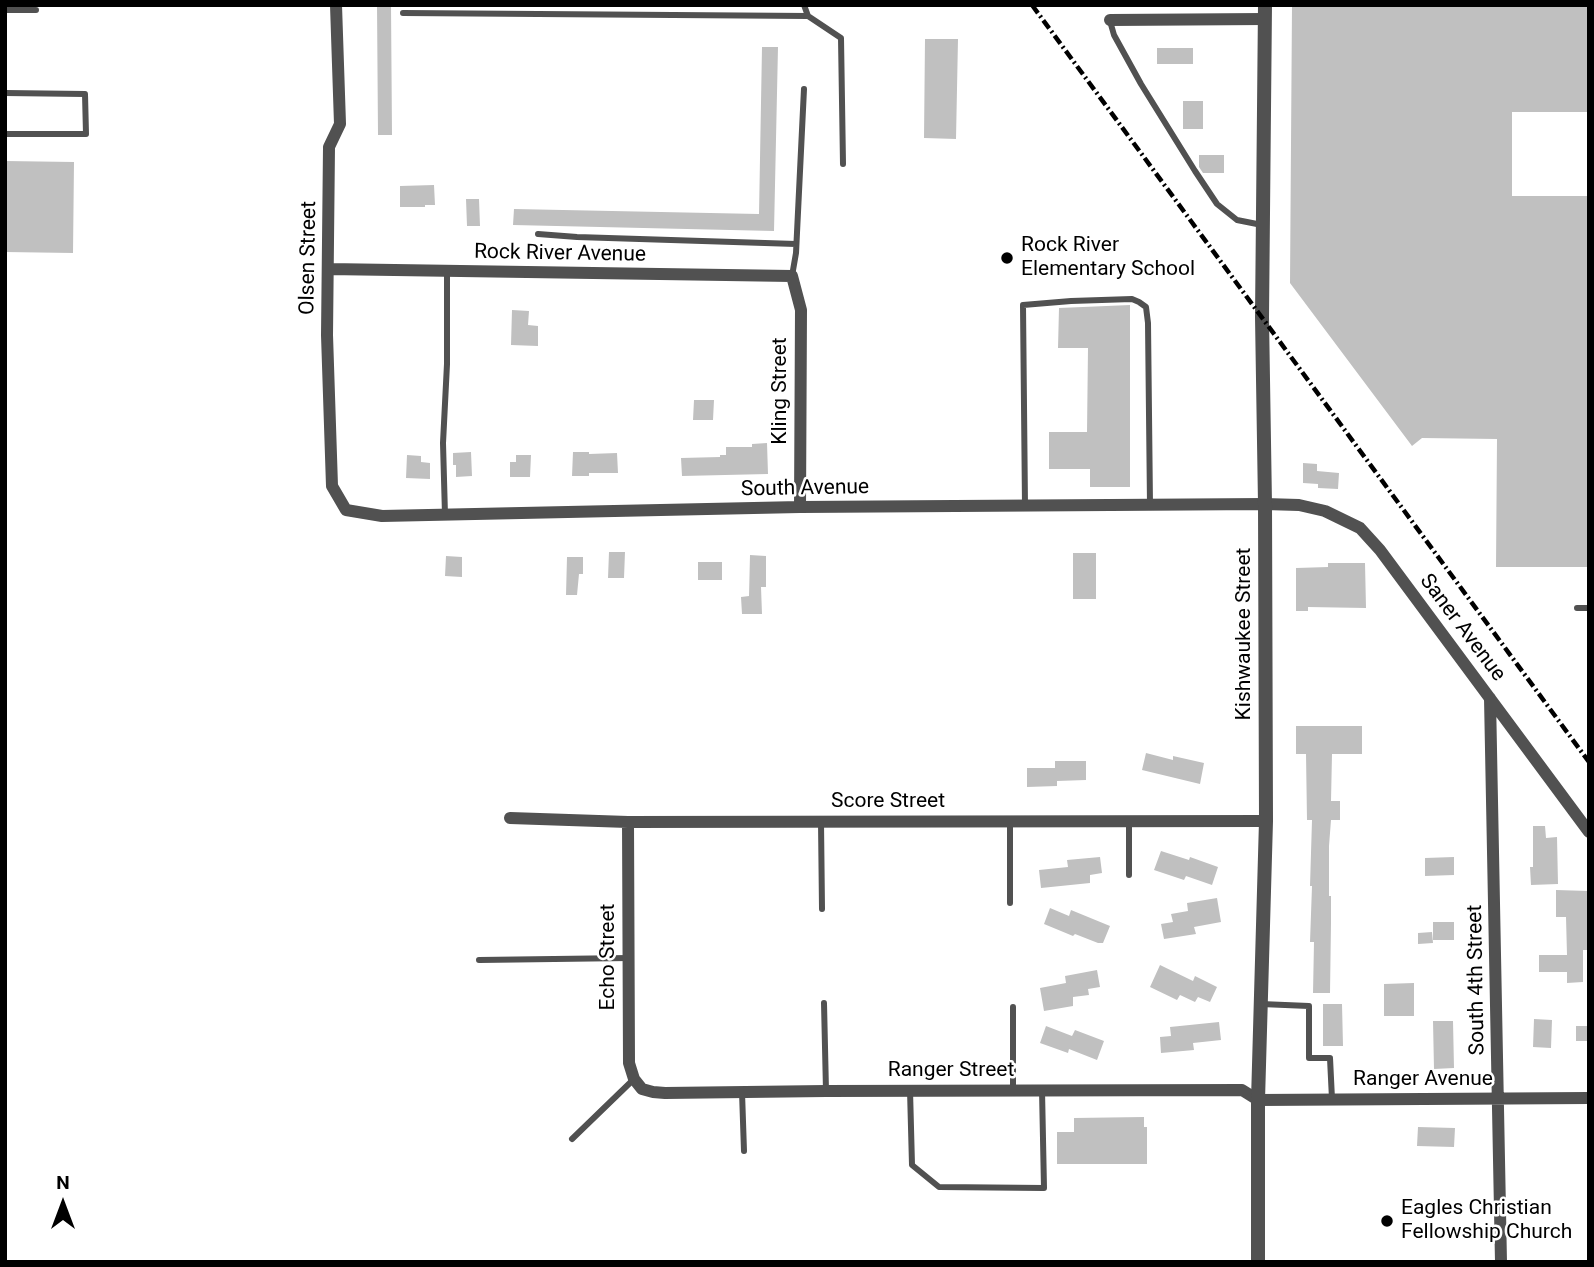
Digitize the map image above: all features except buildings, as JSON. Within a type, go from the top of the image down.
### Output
[{"type":"street","name":"Olsen Street","points":[[336,5],[340,124],[329,147],[327,335],[332,486],[346,510]]},
{"type":"street","points":[[1110,20],[1265,12]]},
{"type":"street","name":"Kishwaukee Street","points":[[1258,1262],[1258,1100],[1266,821],[1262,317],[1265,12]]},
{"type":"street","name":"Rock River Avenue","points":[[328,269],[792,276]]},
{"type":"street","name":"Kling Street","points":[[792,276],[801,310],[800,507]]},
{"type":"street","name":"South Avenue","points":[[346,510],[382,516],[800,507],[1265,505]]},
{"type":"street","name":"Saner Avenue","points":[[1265,505],[1299,505],[1325,511],[1360,528],[1380,550],[1589,832]]},
{"type":"street","name":"South 4th Street","points":[[1490,698],[1501,1262]]},
{"type":"street","name":"Score Street","points":[[510,818],[628,822],[1266,821]]},
{"type":"street","name":"Echo Street","points":[[628,822],[629,1063],[638,1084]]},
{"type":"street","name":"Ranger Street","points":[[638,1084],[665,1093],[1242,1090],[1258,1100]]},
{"type":"street","name":"Ranger Avenue","points":[[1258,1100],[1589,1098]]},
{"type":"lane","points":[[804,5],[808,16]]},
{"type":"lane","points":[[5,10],[36,10]]},
{"type":"lane","points":[[403,13],[808,16],[841,38],[843,164]]},
{"type":"lane","points":[[1110,20],[1114,35],[1141,84],[1217,204],[1237,220],[1262,225]]},
{"type":"lane","points":[[792,276],[804,89]]},
{"type":"lane","points":[[5,93],[85,94],[86,134],[5,134]]},
{"type":"lane","points":[[538,234],[796,244]]},
{"type":"lane","points":[[445,515],[443,443],[447,364],[447,272]]},
{"type":"lane","points":[[1025,506],[1023,304],[1132,299],[1146,307],[1148,323],[1150,505]]},
{"type":"lane","points":[[1577,608],[1589,608]]},
{"type":"lane","points":[[1129,821],[1129,875]]},
{"type":"lane","points":[[821,822],[822,909]]},
{"type":"lane","points":[[1010,822],[1010,904]]},
{"type":"lane","points":[[479,960],[629,958]]},
{"type":"lane","points":[[824,1003],[826,1091]]},
{"type":"lane","points":[[1261,1004],[1309,1006],[1309,1058],[1330,1058],[1332,1099]]},
{"type":"lane","points":[[1013,1007],[1013,1090]]},
{"type":"lane","points":[[572,1139],[638,1084]]},
{"type":"lane","points":[[910,1090],[912,1166],[939,1187],[1044,1188],[1042,1090]]},
{"type":"lane","points":[[742,1092],[744,1150]]},
{"type":"railway","points":[[1032,5],[1589,762]]},
{"type":"place","name":"Rock River Elementary School","points":[[1007,258]]},
{"type":"place","name":"Eagles Christian Fellowship Church","points":[[1387,1221]]}]
